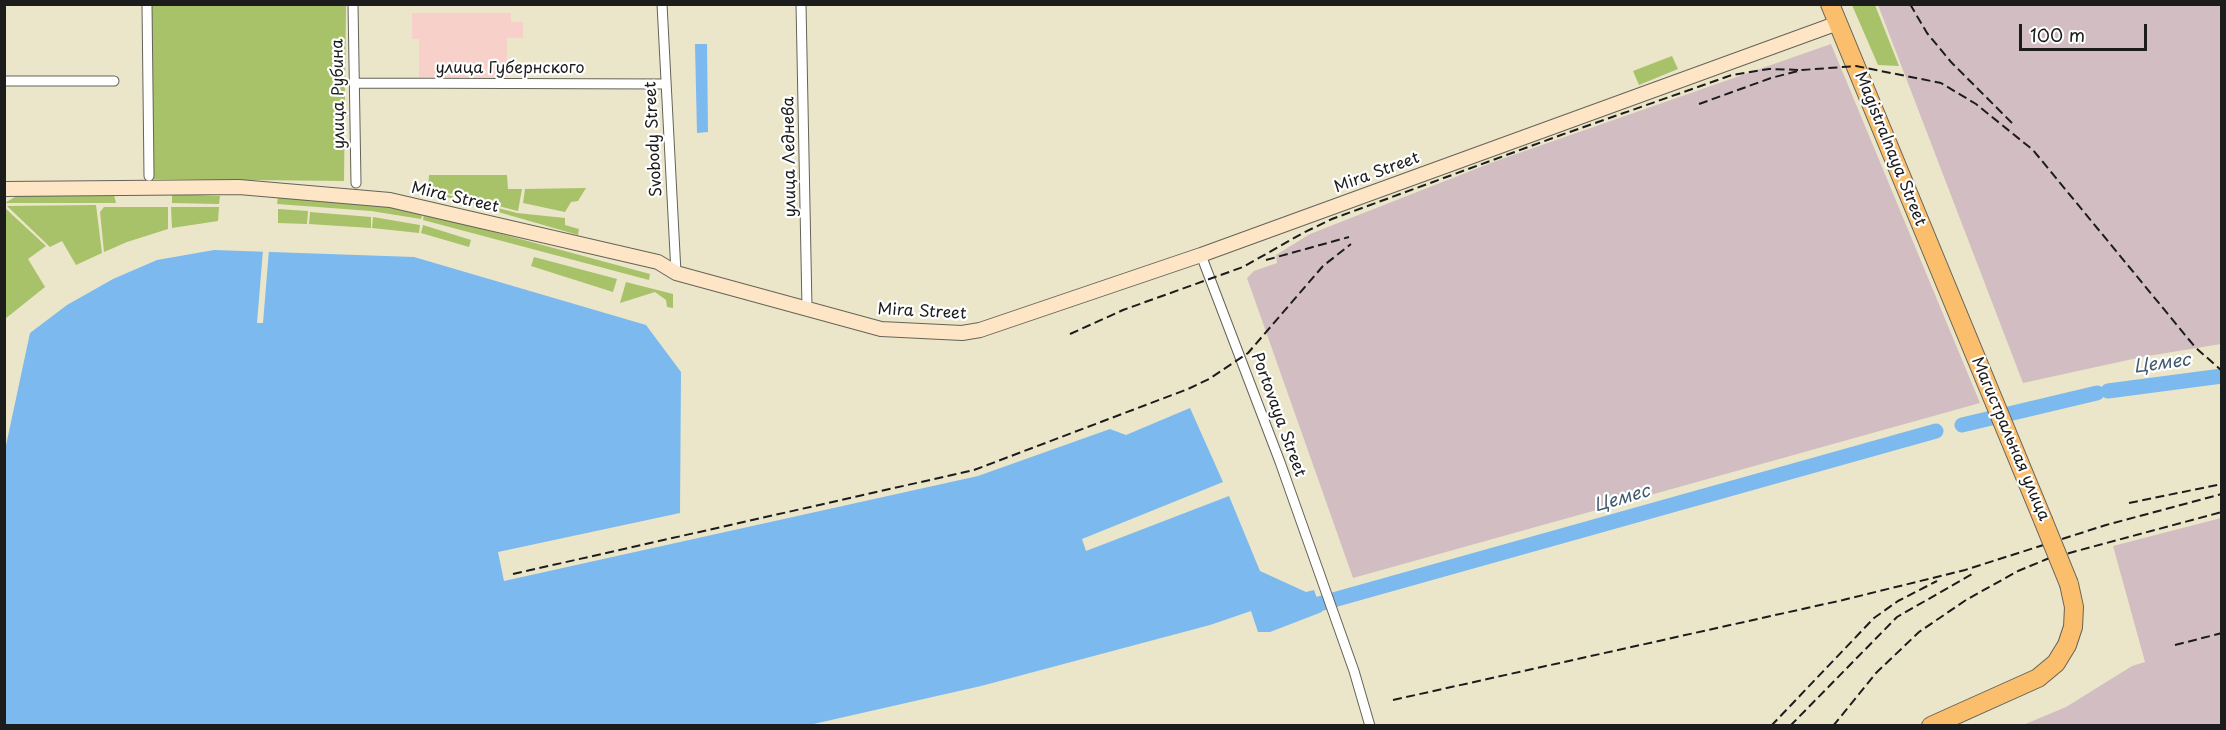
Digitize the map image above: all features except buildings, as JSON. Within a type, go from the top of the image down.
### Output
[{"type":"highway","name":"Magistralnaya Street","points":[[1830,4],[1949,294]]},
{"type":"highway","name":"Магистральная улица","points":[[1931,726],[2038,678],[2056,663],[2067,645],[2073,627],[2074,607],[2069,584],[1949,294]]},
{"type":"street","points":[[147,4],[149,176]]},
{"type":"street","name":"улица Рубина","points":[[353,4],[356,183]]},
{"type":"street","name":"Svobody Street","points":[[662,4],[676,273]]},
{"type":"street","name":"улица Леднева","points":[[801,4],[807,308]]},
{"type":"street","name":"Mira Street","points":[[4,189],[103,186],[239,187],[390,201],[658,262],[676,273],[881,329],[962,333],[980,330],[1201,255],[1838,23]]},
{"type":"street","points":[[4,81],[114,81]]},
{"type":"street","name":"улица Губернского","points":[[354,83],[666,84]]},
{"type":"street","name":"Portovaya Street","points":[[1201,255],[1269,430],[1322,588],[1354,671],[1370,726]]},
{"type":"shaded area","points":[[1878,5],[2221,5],[2221,344],[2142,357],[2023,383]]},
{"type":"shaded area","points":[[412,13],[511,13],[511,22],[523,22],[523,38],[507,38],[507,77],[419,77],[419,39],[412,39]]},
{"type":"shaded area","points":[[1831,44],[1980,403],[1353,578],[1247,278],[1254,271],[1277,263],[1276,255],[1310,234],[1496,161]]},
{"type":"shaded area","points":[[2221,518],[2221,725],[2023,725],[2066,707],[2132,666],[2145,662],[2113,546]]},
{"type":"green space","points":[[150,5],[346,5],[344,181],[152,179]]},
{"type":"green space","points":[[1852,5],[1875,5],[1899,66],[1878,65]]},
{"type":"green space","points":[[1672,56],[1678,69],[1639,85],[1633,71]]},
{"type":"green space","points":[[429,175],[507,175],[508,189],[522,189],[518,211],[428,188]]},
{"type":"green space","points":[[586,188],[578,201],[571,202],[565,212],[523,203],[525,189]]},
{"type":"green space","points":[[429,190],[517,213],[565,218],[565,225],[579,229],[578,235],[429,192]]},
{"type":"green space","points":[[113,191],[116,203],[5,203],[18,195]]},
{"type":"green space","points":[[172,194],[220,196],[219,204],[172,203]]},
{"type":"green space","points":[[278,196],[372,202],[423,213],[421,219],[371,211],[277,204]]},
{"type":"green space","points":[[96,205],[102,253],[76,265],[62,241],[50,247],[7,206]]},
{"type":"green space","points":[[104,207],[168,207],[168,229],[104,252],[100,212]]},
{"type":"green space","points":[[171,207],[219,207],[218,221],[172,228]]},
{"type":"green space","points":[[5,208],[46,246],[28,259],[45,287],[5,319]]},
{"type":"green space","points":[[278,209],[308,211],[307,224],[278,223]]},
{"type":"green space","points":[[310,212],[371,217],[371,228],[309,224]]},
{"type":"green space","points":[[424,213],[650,274],[649,280],[423,220]]},
{"type":"green space","points":[[373,217],[420,225],[419,233],[372,228]]},
{"type":"green space","points":[[423,225],[471,240],[469,247],[421,233]]},
{"type":"green space","points":[[534,257],[617,279],[613,292],[531,266]]},
{"type":"green space","points":[[626,282],[673,294],[673,308],[667,307],[666,300],[655,292],[620,303]]},
{"type":"water","points":[[695,44],[707,44],[708,132],[697,133]]},
{"type":"water","points":[[214,250],[414,257],[646,325],[681,372],[680,513],[498,552],[504,581],[978,476],[1110,429],[1126,435],[1190,408],[1223,482],[1082,539],[1086,551],[1229,496],[1260,571],[1306,592],[1314,590],[1322,612],[1270,632],[1258,632],[1251,611],[1210,625],[981,686],[809,725],[5,726],[5,450],[30,333],[67,305],[113,279],[157,260]]},
{"type":"pier","points":[[263,250],[269,250],[263,323],[257,323]]},
{"type":"waterway","name":"Цемес","points":[[2108,391],[2222,376]]},
{"type":"waterway","name":"Цемес","points":[[1962,425],[2097,393]]},
{"type":"waterway","name":"Цемес","points":[[1319,604],[1936,431]]},
{"type":"railway","points":[[1910,4],[1927,33],[1951,62],[2013,124]]},
{"type":"railway","points":[[1699,104],[1771,78],[1802,70],[1856,66],[1941,83],[1976,104],[2033,150],[2195,347],[2222,371]]},
{"type":"railway","points":[[1070,334],[1123,310],[1243,267],[1332,219],[1561,135],[1732,75],[1769,69],[1802,70]]},
{"type":"railway","points":[[1266,260],[1349,237]]},
{"type":"railway","points":[[513,574],[974,470],[1188,389],[1209,379],[1248,353],[1323,266],[1351,244]]},
{"type":"railway","points":[[2129,503],[2222,484]]},
{"type":"railway","points":[[1393,700],[1843,600],[1965,570],[2106,525],[2222,494]]},
{"type":"railway","points":[[1833,726],[1876,673],[1919,632],[1966,600],[2018,571],[2047,559],[2222,512]]},
{"type":"railway","points":[[1790,726],[1897,617],[1974,573]]},
{"type":"railway","points":[[1771,726],[1874,618],[1898,601],[1937,581]]},
{"type":"railway","points":[[2175,645],[2222,633]]}]
